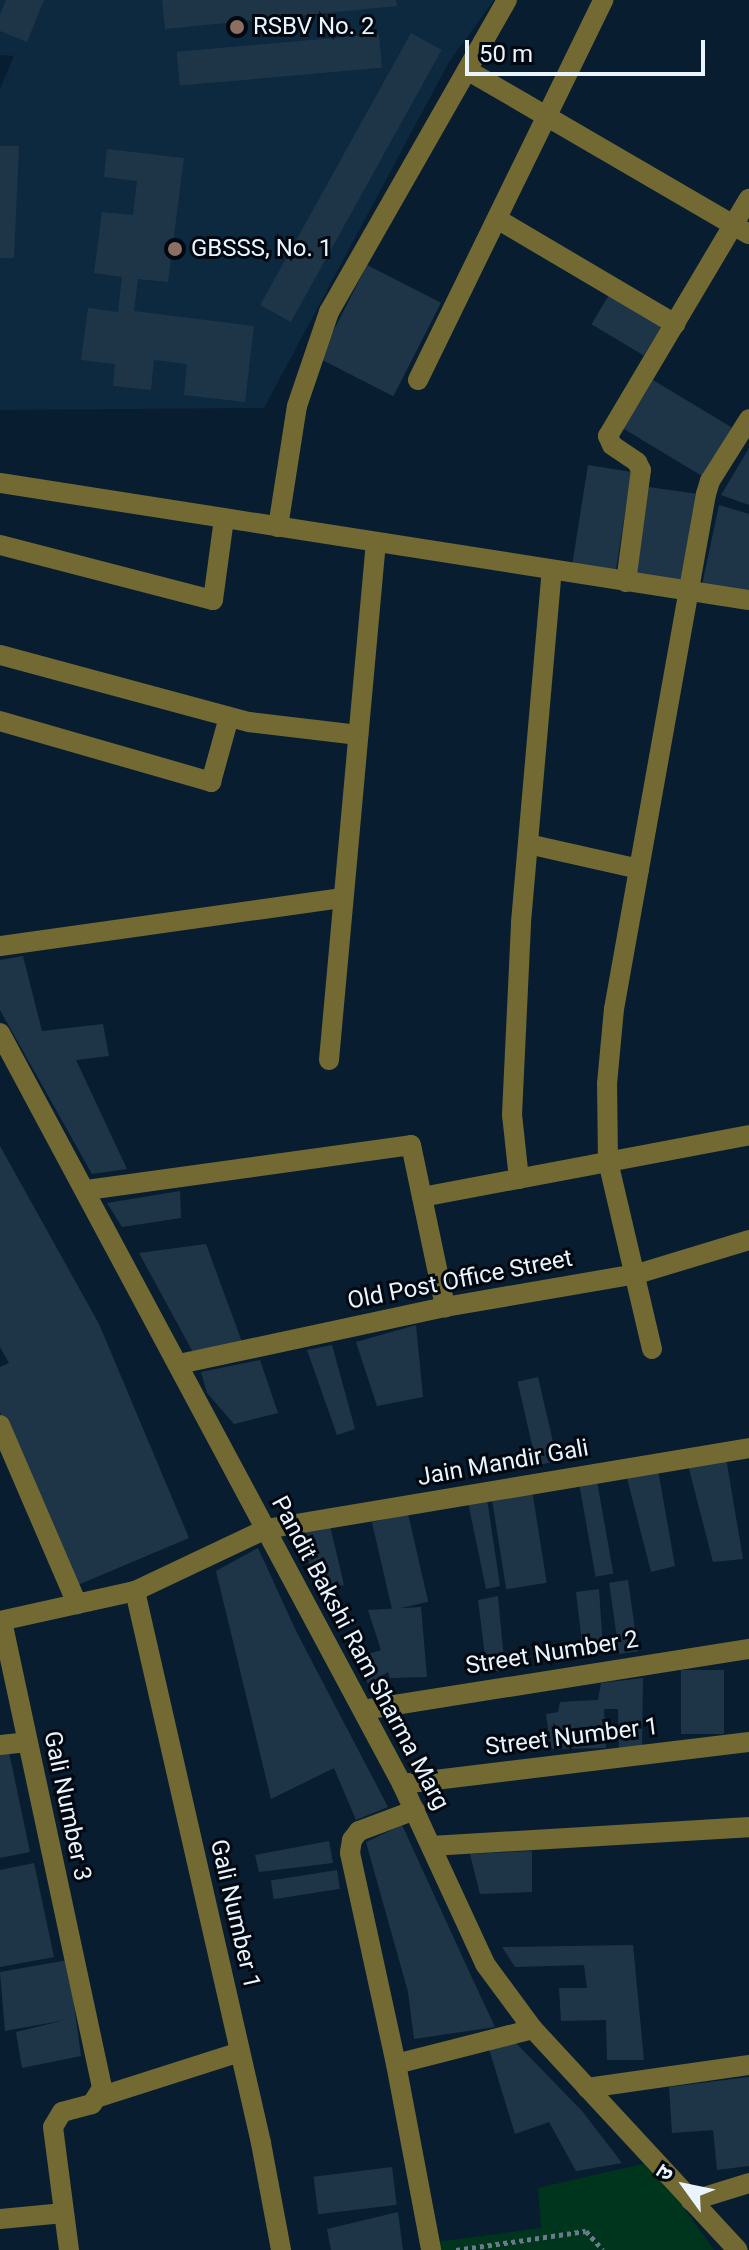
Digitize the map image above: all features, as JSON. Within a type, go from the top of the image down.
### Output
[{"type":"street","points":[[278,527],[297,406],[329,312],[507,0]]},
{"type":"street","points":[[418,380],[603,0]]},
{"type":"street","points":[[467,70],[742,229]]},
{"type":"street","points":[[626,582],[641,470],[637,462],[612,445],[608,436],[675,324],[742,229],[749,199]]},
{"type":"street","points":[[497,219],[675,324]]},
{"type":"street","points":[[652,1349],[637,1274],[608,1162],[607,1084],[614,1009],[710,481],[749,419]]},
{"type":"street","points":[[0,483],[749,600]]},
{"type":"street","points":[[0,545],[213,600],[224,519]]},
{"type":"street","points":[[329,1060],[376,542]]},
{"type":"street","points":[[519,1179],[512,1115],[528,844],[552,571]]},
{"type":"street","points":[[0,655],[229,717],[358,735]]},
{"type":"street","points":[[0,721],[211,782],[229,717]]},
{"type":"street","points":[[528,844],[639,869]]},
{"type":"street","points":[[0,946],[343,898]]},
{"type":"street","name":"Pandit Bakshi Ram Sharma Marg","points":[[0,1033],[87,1190],[402,1784],[485,1964],[533,2029],[738,2250]]},
{"type":"street","points":[[422,1197],[749,1135]]},
{"type":"street","points":[[87,1190],[411,1145],[445,1307]]},
{"type":"street","name":"Old Post Office Street","points":[[179,1364],[445,1307],[637,1274],[749,1240]]},
{"type":"street","points":[[0,1425],[77,1604]]},
{"type":"street","name":"Jain Mandir Gali","points":[[1,1621],[135,1591],[266,1529],[749,1448]]},
{"type":"street","name":"Gali Number 1","points":[[135,1591],[240,2052],[281,2250]]},
{"type":"street","name":"Gali Number 3","points":[[1,1621],[102,2088],[99,2097]]},
{"type":"street","name":"Street Number 2","points":[[363,1710],[749,1649]]},
{"type":"street","points":[[0,1745],[27,1742]]},
{"type":"street","name":"Street Number 1","points":[[402,1784],[749,1742]]},
{"type":"street","points":[[415,1810],[359,1831],[352,1840],[350,1853],[396,2064],[431,2250]]},
{"type":"street","points":[[431,1846],[749,1827]]},
{"type":"street","points":[[396,2064],[533,2029]]},
{"type":"street","points":[[69,2250],[53,2127],[55,2119],[62,2112],[92,2104],[99,2097],[240,2052]]},
{"type":"street","points":[[587,2088],[749,2065]]},
{"type":"street","points":[[691,2201],[749,2183]]},
{"type":"street","points":[[0,2219],[64,2213]]},
{"type":"path","points":[[456,2250],[586,2231],[603,2250]]},
{"type":"shaded area","name":"GBSSS, No. 1","points":[[0,0],[494,0],[449,62],[264,408],[0,410],[0,89],[14,56],[0,55]]},
{"type":"green space","points":[[651,2162],[714,2250],[438,2250],[436,2242],[541,2228],[538,2188]]},
{"type":"building","points":[[6,0],[44,0],[27,42],[0,31],[0,15]]},
{"type":"building","points":[[162,0],[396,0],[397,6],[165,29]]},
{"type":"building","points":[[411,33],[442,50],[291,322],[260,305]]},
{"type":"building","points":[[379,34],[382,68],[180,86],[177,52]]},
{"type":"building","points":[[0,146],[19,146],[14,258],[0,258]]},
{"type":"building","points":[[107,149],[184,158],[168,282],[138,279],[134,311],[254,326],[245,402],[184,395],[187,364],[154,360],[151,390],[113,386],[115,364],[81,360],[88,308],[118,312],[122,277],[94,273],[102,212],[133,215],[137,181],[104,177]]},
{"type":"building","points":[[367,265],[441,303],[393,396],[319,359]]},
{"type":"building","points":[[609,295],[661,326],[644,356],[591,324]]},
{"type":"building","points":[[653,380],[732,427],[703,476],[624,429]]},
{"type":"building","points":[[749,448],[749,505],[721,495]]},
{"type":"building","points":[[588,465],[631,472],[616,573],[572,566]]},
{"type":"building","points":[[641,486],[700,494],[688,583],[628,575]]},
{"type":"building","points":[[719,505],[749,514],[749,591],[702,585]]},
{"type":"building","points":[[23,956],[42,1031],[103,1024],[109,1056],[76,1060],[127,1169],[92,1174],[0,1010],[0,960]]},
{"type":"building","points":[[0,1146],[99,1324],[189,1538],[73,1587],[0,1412],[0,1367],[9,1363],[0,1347]]},
{"type":"building","points":[[180,1191],[181,1218],[122,1227],[107,1203]]},
{"type":"building","points":[[206,1244],[242,1342],[194,1354],[139,1253]]},
{"type":"building","points":[[416,1325],[423,1397],[377,1406],[356,1342]]},
{"type":"building","points":[[332,1345],[355,1429],[337,1435],[307,1350]]},
{"type":"building","points":[[260,1360],[278,1413],[234,1424],[207,1393],[201,1372]]},
{"type":"building","points":[[538,1377],[557,1461],[537,1466],[518,1382]]},
{"type":"building","points":[[726,1458],[743,1559],[713,1562],[688,1465]]},
{"type":"building","points":[[658,1470],[675,1566],[651,1572],[627,1478]]},
{"type":"building","points":[[597,1481],[613,1574],[596,1577],[579,1484]]},
{"type":"building","points":[[532,1490],[547,1583],[506,1589],[492,1496]]},
{"type":"building","points":[[487,1499],[500,1586],[486,1589],[468,1502]]},
{"type":"building","points":[[408,1514],[428,1602],[392,1610],[372,1522]]},
{"type":"building","points":[[330,1526],[344,1585],[319,1589],[296,1533]]},
{"type":"building","points":[[258,1548],[296,1631],[388,1807],[356,1820],[334,1768],[271,1799],[216,1571]]},
{"type":"building","points":[[628,1580],[638,1651],[619,1654],[609,1583]]},
{"type":"building","points":[[599,1589],[603,1648],[583,1651],[576,1592]]},
{"type":"building","points":[[498,1596],[505,1671],[487,1671],[478,1600]]},
{"type":"building","points":[[421,1607],[427,1677],[390,1678],[388,1672],[368,1684],[356,1658],[381,1650],[368,1610]]},
{"type":"building","points":[[681,1670],[724,1670],[724,1734],[681,1734]]},
{"type":"building","points":[[643,1678],[642,1749],[619,1749],[618,1709],[604,1709],[606,1748],[551,1749],[546,1714],[558,1712],[560,1702],[598,1700],[601,1683]]},
{"type":"building","points":[[9,1752],[30,1852],[0,1858],[0,1753]]},
{"type":"building","points":[[402,1825],[495,2027],[414,2039],[408,1992],[366,1842]]},
{"type":"building","points":[[329,1841],[333,1863],[259,1872],[255,1855]]},
{"type":"building","points":[[532,1851],[532,1892],[480,1894],[470,1854]]},
{"type":"building","points":[[34,1863],[54,1957],[0,1967],[0,1870]]},
{"type":"building","points":[[337,1870],[340,1889],[274,1899],[271,1880]]},
{"type":"building","points":[[633,1945],[644,2060],[607,2060],[606,2020],[561,2021],[559,1988],[587,1988],[584,1965],[515,1967],[502,1947]]},
{"type":"building","points":[[68,1960],[81,2056],[22,2068],[16,2032],[65,2020],[5,2031],[0,1972]]},
{"type":"building","points":[[514,2041],[582,2111],[622,2163],[576,2171],[549,2122],[515,2134],[489,2049]]},
{"type":"building","points":[[749,2077],[749,2166],[717,2170],[713,2130],[672,2133],[669,2087]]},
{"type":"building","points":[[392,2167],[397,2205],[318,2214],[314,2177]]},
{"type":"building","points":[[398,2212],[403,2250],[331,2250],[327,2229]]},
{"type":"place","name":"RSBV No. 2","points":[[237,27]]},
{"type":"place","name":"GBSSS, No. 1","points":[[175,249]]}]
